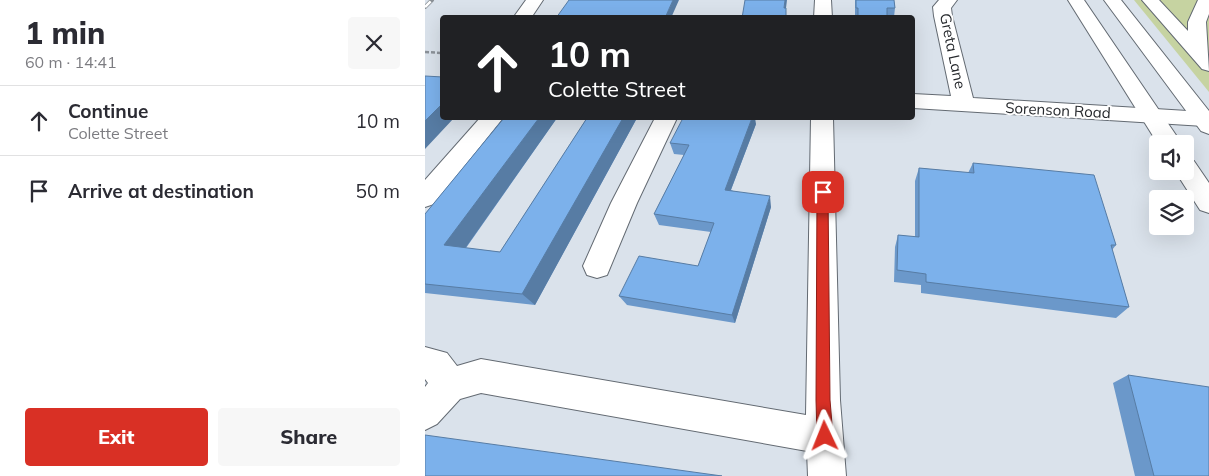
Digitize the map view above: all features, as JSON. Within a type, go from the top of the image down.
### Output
[{"type":"street","points":[[525,15],[535,0]]},
{"type":"street","points":[[823,0],[823,15]]},
{"type":"street","name":"Greta Lane","points":[[949,0],[943,7],[943,16],[964,105]]},
{"type":"street","points":[[1076,0],[1164,135]]},
{"type":"street","points":[[1113,0],[1207,122]]},
{"type":"street","points":[[1150,0],[1204,59]]},
{"type":"street","points":[[1204,59],[1197,22],[1206,0]]},
{"type":"street","name":"Sorenson Road","points":[[915,101],[1207,122]]},
{"type":"street","points":[[425,197],[490,120]]},
{"type":"street","points":[[597,266],[624,203],[665,120]]},
{"type":"street","points":[[822,120],[824,370],[827,476]]},
{"type":"street","points":[[1194,180],[1209,203]]},
{"type":"street","points":[[425,363],[435,365],[450,385]]},
{"type":"street","points":[[425,412],[450,385],[481,376],[825,436]]},
{"type":"path","points":[[425,52],[440,53]]},
{"type":"green space","points":[[1134,0],[1209,0],[1209,92]]},
{"type":"building","points":[[569,0],[673,0],[666,15],[558,15]]},
{"type":"building","points":[[745,0],[785,0],[784,8],[786,8],[786,15],[742,15]]},
{"type":"building","points":[[856,0],[894,0],[895,8],[887,8],[887,15],[858,15],[858,8],[856,8]]},
{"type":"building","points":[[425,76],[440,77],[440,106],[425,121]]},
{"type":"building","points":[[502,120],[538,120],[444,245],[500,252],[586,120],[622,120],[522,294],[425,284],[425,214]]},
{"type":"building","points":[[682,120],[751,120],[725,190],[770,196],[732,315],[619,296],[639,256],[698,266],[714,223],[654,214],[689,145],[670,143]]},
{"type":"building","points":[[973,163],[1094,175],[1116,245],[1111,245],[1129,307],[926,282],[926,274],[897,270],[898,235],[919,237],[919,168],[974,173]]},
{"type":"building","points":[[1128,375],[1209,387],[1209,476],[1154,476]]},
{"type":"building","points":[[425,435],[722,476],[425,476]]},
{"type":"railway","points":[[425,7],[432,0]]},
{"type":"route","points":[[823,192],[823,400],[825,436]]}]
